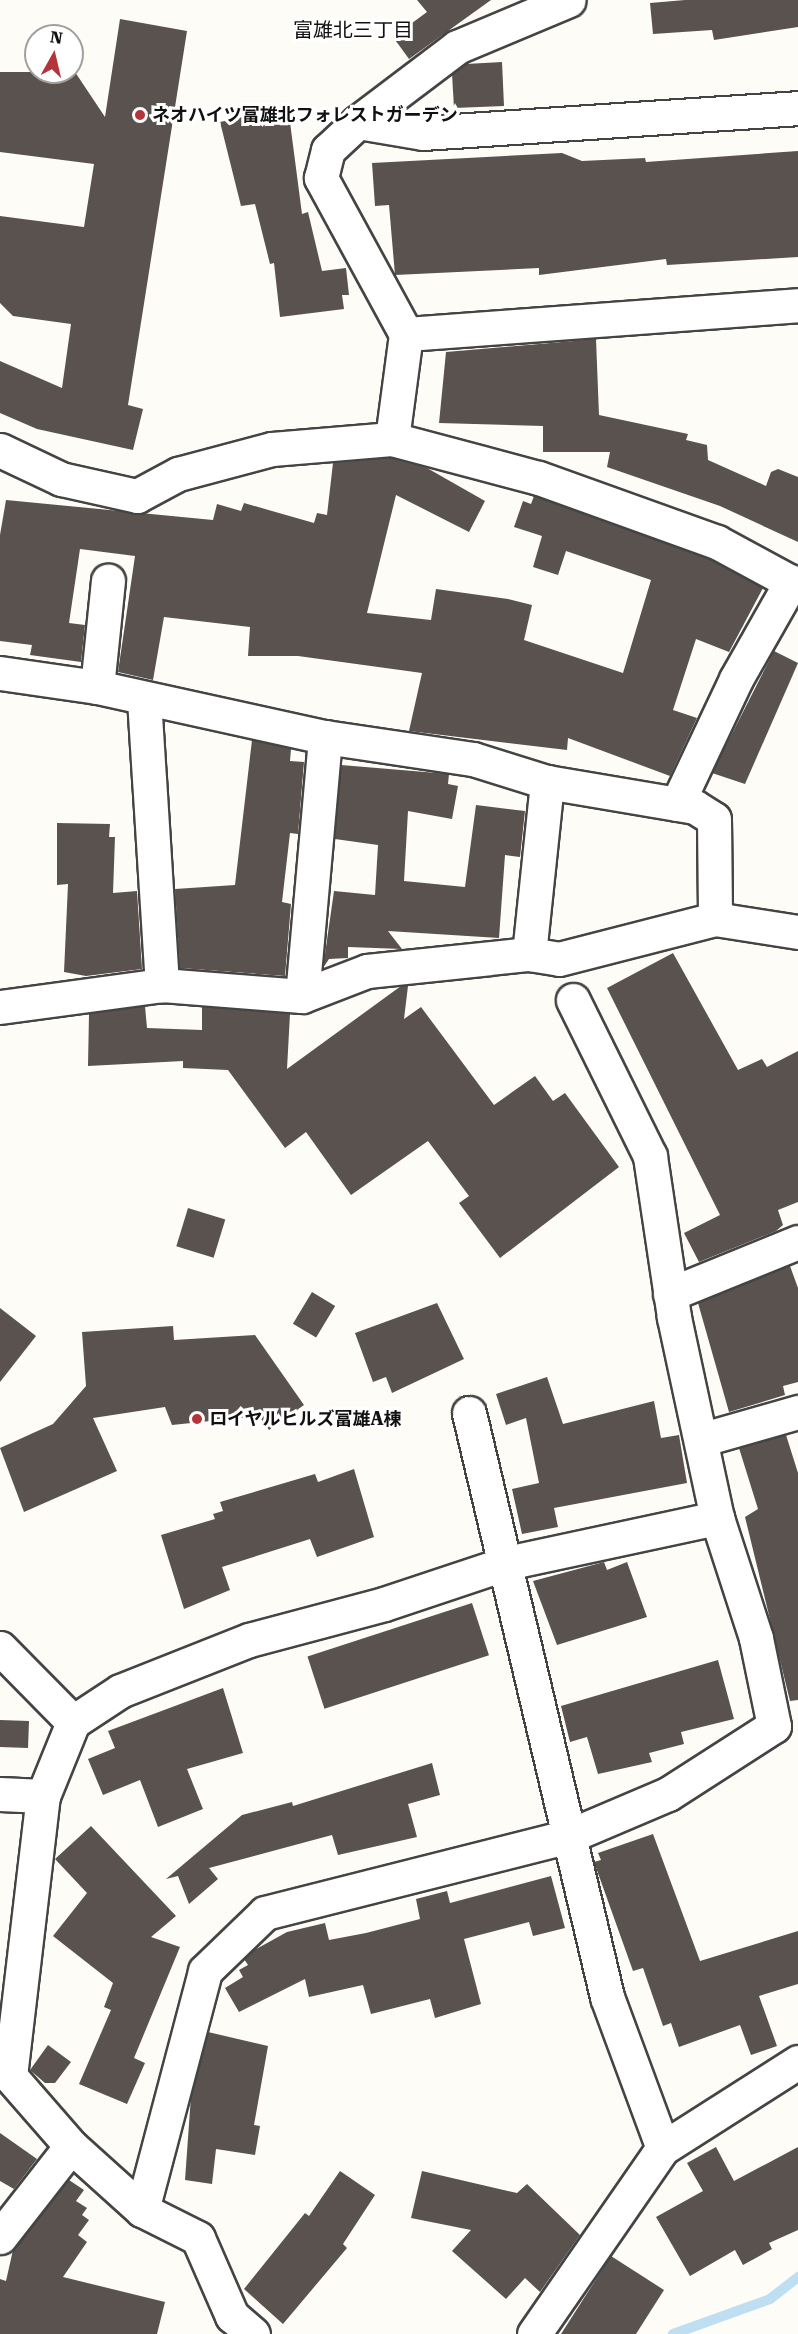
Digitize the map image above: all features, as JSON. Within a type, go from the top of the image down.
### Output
[{"type":"street","points":[[392,439],[406,334],[321,178],[328,150],[358,122],[457,47],[569,0]]},
{"type":"street","points":[[358,122],[423,133],[798,108]]},
{"type":"street","points":[[406,334],[798,305]]},
{"type":"street","points":[[0,450],[61,479],[136,496],[178,474],[272,448],[392,439],[539,478],[706,538],[794,584],[735,679],[677,804]]},
{"type":"street","points":[[97,687],[108,581]]},
{"type":"street","points":[[0,673],[97,687],[326,738],[473,759],[547,782],[677,804],[714,819],[715,919]]},
{"type":"street","points":[[144,699],[162,985]]},
{"type":"street","points":[[302,996],[326,738]]},
{"type":"street","points":[[529,954],[547,782]]},
{"type":"street","points":[[0,1007],[162,985],[302,996],[367,971],[529,954],[559,959],[715,919],[798,932]]},
{"type":"street","points":[[142,2210],[205,1971],[266,1913],[569,1836],[668,1794],[774,1726],[756,1638],[717,1518],[703,1439],[670,1294],[650,1156],[573,1000]]},
{"type":"street","points":[[670,1294],[798,1242]]},
{"type":"street","points":[[703,1439],[798,1412]]},
{"type":"street","points":[[469,1413],[507,1563],[607,1997],[663,2148]]},
{"type":"street","points":[[253,2334],[232,2316],[198,2238],[142,2210],[71,2146],[10,2076],[43,1796],[73,1722],[120,1690],[249,1640],[384,1604],[507,1563],[717,1518]]},
{"type":"street","points":[[0,1648],[73,1722]]},
{"type":"street","points":[[0,1794],[43,1796]]},
{"type":"street","points":[[534,2334],[663,2148],[798,2062]]},
{"type":"street","points":[[0,2237],[71,2146]]},
{"type":"building","points":[[417,0],[491,0],[409,59],[393,37],[427,12]]},
{"type":"building","points":[[685,0],[798,0],[798,27],[714,40],[712,30],[653,34],[650,3]]},
{"type":"building","points":[[120,19],[187,31],[128,405],[143,409],[133,450],[37,429],[0,413],[0,361],[62,388],[71,324],[13,316],[0,303],[0,216],[84,227],[94,164],[0,152],[0,72],[24,72],[24,84],[83,84],[105,117]]},
{"type":"building","points":[[502,62],[504,106],[454,108],[452,74],[466,64]]},
{"type":"building","points":[[288,107],[302,214],[308,212],[322,271],[346,268],[349,295],[342,295],[344,309],[280,317],[274,263],[270,264],[255,204],[241,206],[220,122]]},
{"type":"building","points":[[798,151],[798,257],[667,265],[666,259],[539,275],[539,268],[395,275],[389,205],[375,206],[372,163],[562,153],[582,161],[645,158],[646,162]]},
{"type":"building","points":[[596,339],[599,415],[688,434],[686,440],[707,445],[708,460],[766,486],[771,472],[778,469],[798,477],[798,542],[720,506],[607,467],[610,452],[543,452],[543,426],[439,423],[446,352]]},
{"type":"building","points":[[390,458],[427,468],[485,501],[469,532],[396,495],[367,613],[431,620],[436,589],[508,599],[532,605],[524,640],[623,673],[651,580],[566,551],[558,575],[533,567],[542,536],[514,527],[523,501],[531,504],[534,496],[709,559],[763,588],[729,652],[696,639],[673,710],[697,718],[670,776],[568,738],[567,750],[409,731],[422,673],[298,656],[248,656],[250,627],[164,617],[153,680],[118,672],[135,556],[80,549],[69,623],[85,625],[81,662],[30,655],[32,645],[0,641],[0,535],[6,500],[213,520],[217,504],[241,511],[244,503],[314,523],[317,513],[327,515],[333,463]]},
{"type":"building","points":[[774,651],[798,663],[745,784],[712,773]]},
{"type":"building","points":[[252,740],[291,749],[290,761],[304,762],[298,834],[290,833],[282,902],[291,904],[285,976],[180,968],[175,889],[235,885]]},
{"type":"building","points":[[341,765],[449,774],[448,784],[458,786],[452,819],[408,811],[404,881],[465,887],[476,805],[525,811],[520,857],[505,855],[499,938],[388,931],[402,949],[348,947],[348,958],[329,959],[323,968],[334,891],[375,895],[378,845],[335,839]]},
{"type":"building","points":[[57,823],[110,824],[109,837],[115,837],[113,893],[137,891],[142,969],[86,976],[64,972],[68,884],[57,885]]},
{"type":"building","points":[[673,953],[738,1070],[762,1059],[767,1067],[798,1051],[798,1202],[778,1210],[783,1225],[776,1231],[699,1262],[684,1233],[720,1215],[607,988]]},
{"type":"building","points":[[401,986],[408,986],[404,1019],[421,1007],[494,1105],[535,1076],[553,1101],[565,1093],[619,1167],[500,1258],[459,1203],[469,1196],[428,1141],[351,1195],[306,1132],[285,1148],[228,1070],[183,1068],[183,1061],[88,1066],[89,1014],[145,1006],[147,1028],[202,1030],[202,1007],[290,1014],[287,1069]]},
{"type":"building","points":[[188,1208],[225,1219],[214,1258],[176,1246]]},
{"type":"building","points":[[790,1266],[798,1288],[798,1382],[783,1386],[785,1395],[729,1412],[698,1303]]},
{"type":"building","points":[[312,1292],[335,1306],[316,1338],[293,1324]]},
{"type":"building","points":[[437,1303],[464,1359],[392,1393],[386,1377],[373,1382],[355,1333]]},
{"type":"building","points":[[0,1308],[36,1336],[0,1382]]},
{"type":"building","name":"ロイヤルヒルズ富雄A棟","points":[[173,1326],[174,1340],[255,1335],[304,1405],[269,1430],[259,1416],[172,1425],[165,1407],[93,1418],[117,1471],[24,1512],[0,1448],[53,1424],[86,1386],[82,1332]]},
{"type":"building","points":[[547,1377],[563,1424],[654,1401],[661,1438],[679,1435],[687,1483],[554,1508],[558,1527],[522,1534],[512,1489],[539,1483],[526,1418],[506,1425],[496,1394]]},
{"type":"building","points":[[786,1435],[798,1473],[798,1700],[790,1701],[745,1517],[758,1509],[739,1448]]},
{"type":"building","points":[[354,1469],[374,1537],[317,1557],[310,1539],[222,1567],[230,1590],[184,1609],[161,1535],[215,1519],[213,1514],[223,1511],[220,1502],[315,1474],[318,1482]]},
{"type":"building","points":[[604,1562],[607,1570],[627,1562],[647,1617],[557,1645],[533,1581]]},
{"type":"building","points":[[472,1603],[489,1655],[324,1709],[307,1656]]},
{"type":"building","points":[[718,1660],[734,1719],[681,1732],[684,1744],[649,1753],[652,1762],[598,1774],[587,1737],[570,1742],[561,1706]]},
{"type":"building","points":[[223,1688],[243,1753],[187,1769],[203,1809],[158,1827],[140,1780],[103,1795],[88,1759],[115,1748],[108,1731]]},
{"type":"building","points":[[0,1720],[29,1721],[28,1748],[0,1747]]},
{"type":"building","points":[[432,1763],[440,1795],[408,1804],[417,1837],[338,1855],[332,1835],[209,1868],[218,1879],[189,1904],[178,1876],[166,1879],[242,1815],[292,1802],[293,1806]]},
{"type":"building","points":[[91,1826],[176,1916],[151,1937],[180,1947],[134,2058],[145,2063],[127,2104],[79,2084],[111,2010],[104,2007],[113,1983],[53,1936],[87,1893],[55,1859]]},
{"type":"building","points":[[653,1834],[700,1961],[798,1931],[798,1984],[759,1996],[777,2046],[751,2055],[740,2025],[679,2047],[671,2023],[663,2026],[643,1968],[633,1971],[594,1862],[601,1860],[598,1853]]},
{"type":"building","points":[[551,1876],[565,1928],[533,1936],[529,1922],[464,1939],[481,2004],[435,2018],[430,1999],[371,2014],[363,1985],[309,1997],[305,1979],[239,2012],[225,1988],[243,1977],[239,1970],[248,1965],[244,1959],[251,1952],[287,1932],[325,1923],[329,1940],[366,1933],[420,1919],[416,1899],[447,1891],[450,1903]]},
{"type":"building","points":[[208,2032],[268,2046],[254,2125],[260,2126],[255,2155],[216,2149],[212,2184],[185,2180],[191,2096]]},
{"type":"building","points":[[48,2045],[71,2062],[55,2083],[45,2083],[30,2070]]},
{"type":"building","points":[[0,2133],[37,2159],[14,2189],[0,2181]]},
{"type":"building","points":[[716,2147],[734,2181],[798,2147],[798,2230],[769,2243],[772,2249],[743,2265],[735,2250],[690,2276],[656,2217],[703,2191],[687,2163]]},
{"type":"building","points":[[340,2171],[375,2195],[343,2244],[347,2248],[283,2324],[244,2289],[305,2213],[309,2216]]},
{"type":"building","points":[[422,2171],[517,2193],[527,2184],[580,2235],[540,2292],[525,2278],[506,2299],[452,2251],[471,2230],[411,2218]]},
{"type":"building","points":[[69,2180],[84,2190],[76,2201],[87,2208],[82,2215],[89,2220],[78,2235],[87,2242],[63,2277],[165,2302],[157,2334],[0,2334],[0,2279],[6,2281],[13,2250]]},
{"type":"building","points":[[611,2256],[664,2290],[636,2334],[561,2334]]},
{"type":"waterway","points":[[673,2334],[770,2299],[798,2277]]},
{"type":"place","name":"ネオハイツ富雄北フォレストガーデン","points":[[140,115]]},
{"type":"place","name":"ロイヤルヒルズ富雄A棟","points":[[197,1419]]},
{"type":"district","name":"富雄北三丁目","points":[[353,30]]}]
